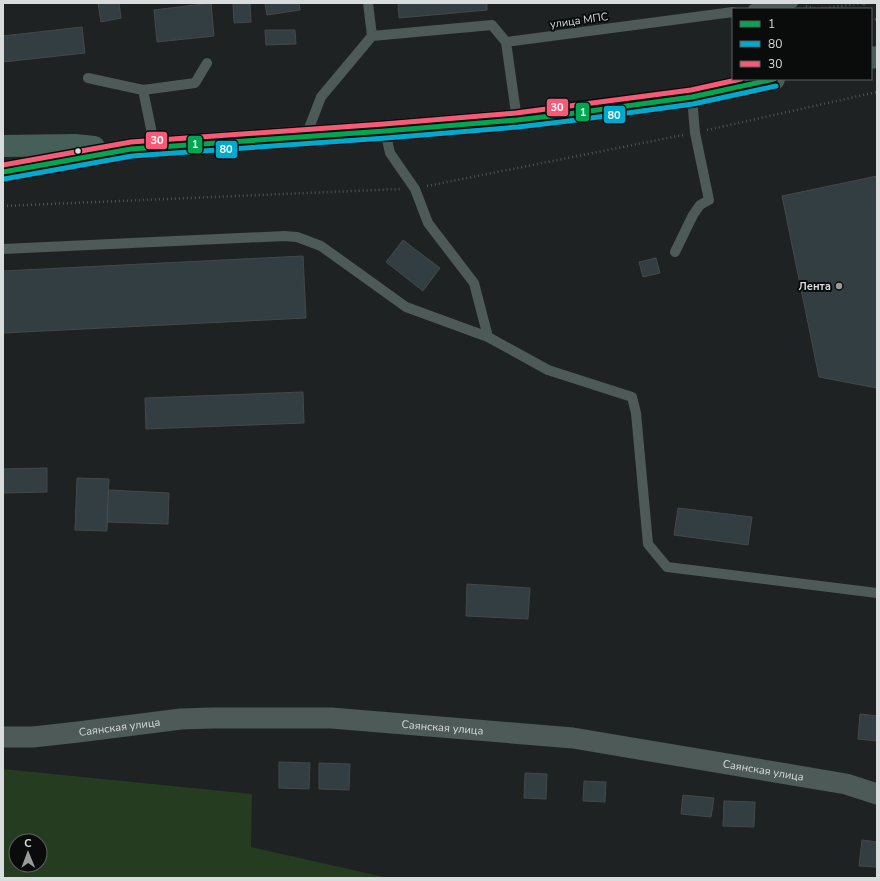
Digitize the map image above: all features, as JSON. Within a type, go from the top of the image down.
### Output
[{"type":"highway","points":[[3,146],[75,145],[131,149],[155,148],[517,120],[692,96],[769,80]]},
{"type":"highway","points":[[3,172],[131,149]]},
{"type":"street","name":"Саянская улица","points":[[3,737],[33,737],[189,719],[331,718],[573,738],[846,784],[877,794]]},
{"type":"lane","points":[[368,3],[372,36]]},
{"type":"lane","points":[[760,8],[793,3]]},
{"type":"lane","name":"улица МПС","points":[[506,42],[732,12]]},
{"type":"lane","points":[[306,136],[321,97],[372,36],[492,25],[506,42],[517,120]]},
{"type":"lane","points":[[88,78],[143,90],[195,83],[207,63]]},
{"type":"lane","points":[[143,90],[155,148]]},
{"type":"lane","points":[[675,252],[693,215],[700,205],[709,200],[695,133],[692,96]]},
{"type":"lane","points":[[385,131],[390,153],[415,188],[428,223],[474,283],[488,337]]},
{"type":"lane","points":[[3,249],[284,236],[296,237],[322,246],[406,307],[488,337],[548,370],[632,397],[636,413],[648,544],[667,567],[877,593]]},
{"type":"path","points":[[793,3],[813,8]]},
{"type":"path","points":[[825,8],[864,3],[864,8]]},
{"type":"path","points":[[3,206],[415,188],[695,133],[877,92]]},
{"type":"green space","points":[[3,769],[252,794],[251,847],[388,878],[3,878]]},
{"type":"building","points":[[98,3],[119,3],[121,18],[101,22]]},
{"type":"building","points":[[211,3],[214,36],[157,42],[154,10]]},
{"type":"building","points":[[233,3],[250,3],[251,22],[234,23]]},
{"type":"building","points":[[265,3],[299,3],[300,10],[267,15]]},
{"type":"building","points":[[398,3],[487,3],[487,10],[399,18]]},
{"type":"building","points":[[82,27],[85,53],[3,62],[3,36]]},
{"type":"building","points":[[265,30],[295,30],[296,44],[266,45]]},
{"type":"building","name":"Лента","points":[[877,176],[877,388],[819,377],[782,196]]},
{"type":"building","points":[[403,240],[440,268],[423,291],[386,262]]},
{"type":"building","points":[[303,256],[306,318],[3,333],[3,271]]},
{"type":"building","points":[[656,258],[660,273],[643,277],[639,262]]},
{"type":"building","points":[[303,392],[304,423],[146,429],[145,398]]},
{"type":"building","points":[[47,468],[47,492],[3,493],[3,469]]},
{"type":"building","points":[[77,478],[109,479],[107,531],[75,530]]},
{"type":"building","points":[[108,490],[169,493],[168,524],[107,522]]},
{"type":"building","points":[[678,508],[752,517],[748,545],[674,535]]},
{"type":"building","points":[[467,584],[530,588],[528,619],[466,616]]},
{"type":"building","points":[[860,714],[877,716],[877,741],[858,739]]},
{"type":"building","points":[[279,762],[310,763],[309,789],[279,788]]},
{"type":"building","points":[[319,763],[350,764],[349,790],[319,789]]},
{"type":"building","points":[[525,773],[547,774],[546,799],[524,798]]},
{"type":"building","points":[[584,781],[606,782],[605,802],[583,801]]},
{"type":"building","points":[[683,795],[714,798],[711,817],[681,814]]},
{"type":"building","points":[[724,801],[755,802],[754,827],[723,826]]},
{"type":"building","points":[[862,840],[877,842],[877,867],[859,866]]},
{"type":"transit line","name":"30","points":[[3,165],[131,142],[516,113],[691,90],[736,80]]},
{"type":"transit line","name":"1","points":[[3,172],[131,149],[385,131],[517,120],[568,114],[692,97],[769,80]]},
{"type":"transit line","name":"80","points":[[4,179],[132,156],[386,138],[518,127],[569,121],[693,104],[776,86]]},
{"type":"place","name":"Лента","points":[[839,286]]}]
